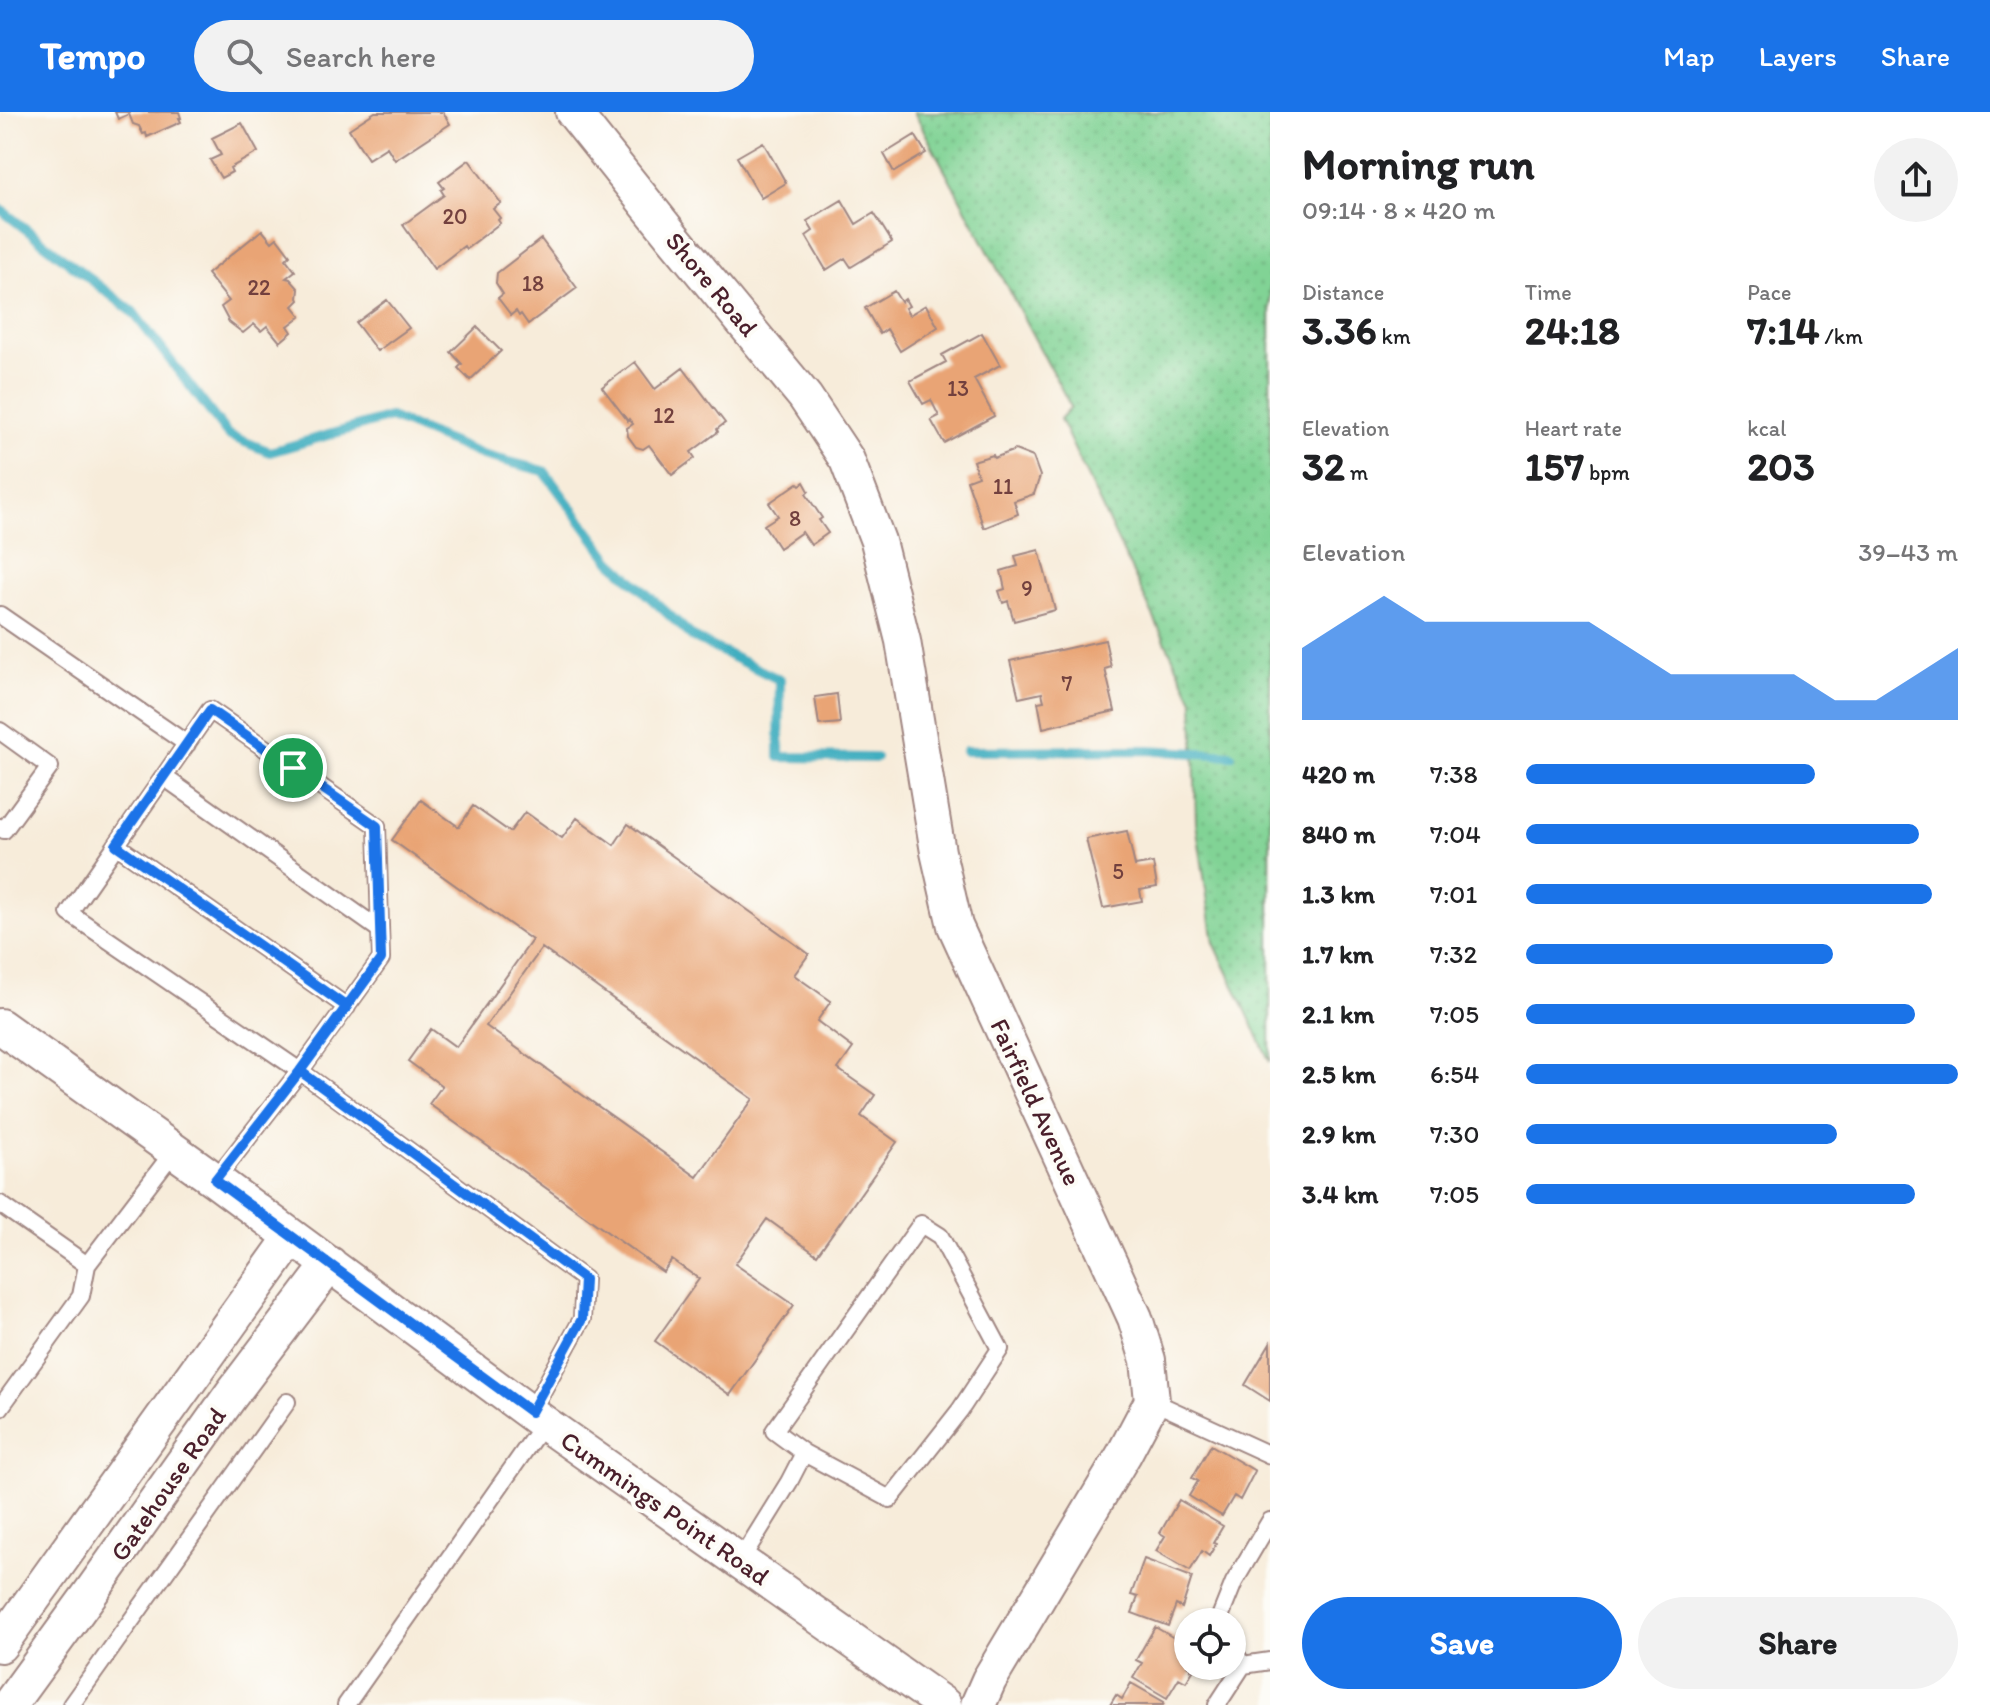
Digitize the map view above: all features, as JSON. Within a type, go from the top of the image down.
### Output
[{"type":"street","name":"Shore Road","points":[[573,112],[805,397],[847,460]]},
{"type":"street","name":"Fairfield Avenue","points":[[847,460],[878,541],[903,641],[938,852],[955,926],[1135,1318],[1148,1360],[1152,1401]]},
{"type":"street","name":"Cummings Point Road","points":[[4,1037],[215,1180],[537,1418],[944,1705]]},
{"type":"street","name":"Gatehouse Road","points":[[0,1645],[292,1237]]},
{"type":"street","name":"Gatehouse Road","points":[[9,1705],[231,1395],[330,1264]]},
{"type":"street","points":[[978,1705],[989,1680],[1124,1454],[1152,1401]]},
{"type":"lane","points":[[0,615],[187,744]]},
{"type":"lane","points":[[215,1180],[300,1071],[381,959],[377,826],[210,710],[69,913],[300,1071],[584,1279],[582,1319],[537,1418],[346,1705]]},
{"type":"lane","points":[[0,731],[50,767],[4,830],[0,827]]},
{"type":"lane","points":[[164,777],[380,930]]},
{"type":"lane","points":[[116,845],[347,1007]]},
{"type":"lane","points":[[0,1408],[81,1296],[87,1265],[174,1151]]},
{"type":"lane","points":[[0,1204],[87,1265]]},
{"type":"lane","points":[[921,1224],[940,1236],[1000,1349],[960,1410],[890,1499],[804,1453],[774,1431],[921,1224]]},
{"type":"lane","points":[[1152,1401],[1270,1455]]},
{"type":"lane","points":[[71,1705],[287,1402]]},
{"type":"lane","points":[[740,1561],[804,1453]]},
{"type":"lane","points":[[1224,1608],[1234,1582],[1270,1521]]},
{"type":"lane","points":[[1246,1665],[1270,1661]]},
{"type":"lane","points":[[1217,1705],[1233,1680]]},
{"type":"green space","points":[[914,112],[1270,112],[1270,1062],[1214,943],[1196,823],[1193,700],[1060,419],[1071,407]]},
{"type":"building","points":[[115,112],[179,112],[181,122],[147,137],[139,126],[133,124],[129,114],[118,119]]},
{"type":"building","points":[[375,112],[443,112],[450,124],[395,160],[387,147],[368,159],[349,129]]},
{"type":"building","points":[[242,123],[258,152],[230,168],[232,172],[221,178],[210,160],[221,155],[212,138]]},
{"type":"building","points":[[915,135],[926,153],[894,172],[884,154]]},
{"type":"building","points":[[763,142],[786,183],[761,198],[737,157]]},
{"type":"building","points":[[469,160],[501,203],[493,209],[500,223],[434,269],[403,225],[444,195],[441,190],[444,188],[439,182]]},
{"type":"building","points":[[842,200],[856,224],[874,213],[892,242],[851,267],[845,258],[826,270],[806,236],[813,231],[807,221]]},
{"type":"building","points":[[262,230],[272,242],[277,238],[290,255],[286,259],[295,271],[286,278],[299,289],[299,300],[293,306],[301,316],[288,326],[292,332],[280,342],[267,326],[261,331],[254,324],[243,333],[229,322],[221,307],[229,301],[207,274]]},
{"type":"building","points":[[541,239],[577,288],[528,324],[516,311],[511,315],[498,298],[503,294],[496,283],[497,273]]},
{"type":"building","points":[[894,291],[901,302],[905,299],[909,315],[926,305],[938,327],[900,351],[887,329],[880,334],[865,308]]},
{"type":"building","points":[[387,300],[409,328],[377,351],[356,323]]},
{"type":"building","points":[[477,327],[501,351],[470,380],[458,368],[462,364],[451,352]]},
{"type":"building","points":[[982,333],[1000,365],[974,379],[994,416],[944,443],[931,420],[939,416],[931,400],[923,404],[910,381],[946,362],[942,355]]},
{"type":"building","points":[[635,362],[655,389],[683,368],[725,423],[691,452],[695,458],[672,475],[649,445],[643,449],[636,447],[628,436],[627,428],[633,424],[602,387]]},
{"type":"building","points":[[1015,450],[1033,457],[1040,476],[1034,494],[1014,501],[1018,514],[984,528],[967,480],[978,476],[973,461],[993,455],[994,458]]},
{"type":"building","points":[[804,482],[809,491],[806,494],[828,533],[811,545],[802,532],[779,548],[764,525],[778,516],[769,503]]},
{"type":"building","points":[[1039,550],[1055,610],[1014,621],[1008,601],[1003,603],[999,591],[1005,589],[1001,571],[1018,566],[1015,556]]},
{"type":"building","points":[[1105,640],[1111,667],[1105,669],[1115,711],[1043,728],[1038,702],[1044,701],[1042,693],[1019,698],[1010,661]]},
{"type":"building","points":[[837,694],[840,723],[819,725],[815,697]]},
{"type":"building","points":[[421,800],[459,827],[473,806],[510,832],[525,812],[562,838],[577,818],[614,845],[628,824],[809,954],[794,975],[831,1001],[817,1021],[853,1048],[838,1069],[875,1095],[861,1116],[897,1142],[817,1255],[767,1219],[735,1264],[794,1305],[730,1395],[655,1341],[699,1279],[672,1260],[663,1272],[429,1104],[442,1086],[408,1061],[431,1029],[456,1047],[532,940],[392,840]],"holes":[[[542,948],[753,1099],[697,1177],[486,1026]]]},
{"type":"building","points":[[1127,831],[1135,866],[1153,863],[1157,887],[1140,890],[1142,901],[1103,908],[1086,839]]},
{"type":"building","points":[[1270,1343],[1270,1401],[1245,1385]]},
{"type":"building","points":[[1211,1445],[1255,1471],[1240,1500],[1234,1496],[1222,1516],[1189,1496],[1198,1481],[1192,1478]]},
{"type":"building","points":[[1179,1500],[1223,1526],[1209,1556],[1202,1551],[1190,1571],[1156,1551],[1165,1536],[1160,1533]]},
{"type":"building","points":[[1144,1559],[1192,1577],[1182,1608],[1176,1605],[1168,1626],[1132,1613],[1138,1597],[1131,1595]]},
{"type":"building","points":[[1155,1627],[1174,1638],[1174,1680],[1178,1680],[1167,1698],[1133,1678],[1142,1663],[1136,1660]]},
{"type":"building","points":[[1131,1683],[1164,1702],[1163,1705],[1110,1705],[1116,1695],[1122,1699]]},
{"type":"waterway","points":[[0,209],[133,312],[228,435],[270,452],[390,417],[482,455],[544,471],[611,561],[694,638],[780,680],[779,757],[876,758]]},
{"type":"waterway","points":[[966,751],[1147,750],[1231,755]]},
{"type":"route","points":[[293,768],[210,710],[116,845],[347,1007],[300,1071],[584,1279],[582,1319],[531,1412],[215,1180],[300,1071],[347,1007],[381,959],[377,826],[293,768]]}]
